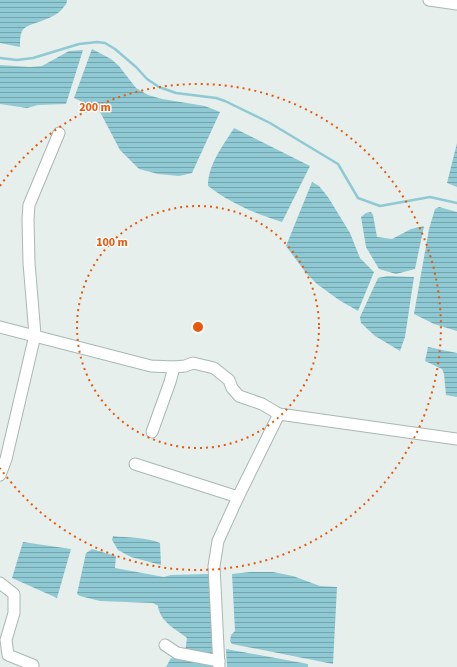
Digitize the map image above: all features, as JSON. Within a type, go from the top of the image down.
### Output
[{"type":"street","points":[[429,0],[457,4]]},
{"type":"street","points":[[0,475],[6,459],[35,335],[28,263],[29,205],[59,133]]},
{"type":"street","points":[[0,327],[151,366],[174,368],[194,363],[214,368],[229,380],[232,388],[239,396],[262,404],[279,414],[457,439]]},
{"type":"street","points":[[152,432],[174,368]]},
{"type":"street","points":[[165,645],[176,653],[219,664],[214,566],[218,540],[279,414]]},
{"type":"street","points":[[135,464],[238,497]]},
{"type":"street","points":[[0,583],[14,594],[14,613],[6,640],[8,655],[33,666]]},
{"type":"water","points":[[0,0],[67,0],[67,3],[58,13],[53,16],[25,28],[22,31],[20,47],[0,43]]},
{"type":"water","points":[[92,49],[111,59],[119,66],[136,88],[148,95],[162,99],[205,106],[220,112],[192,173],[179,176],[158,174],[139,169],[120,150],[99,110],[74,98]]},
{"type":"water","points":[[83,50],[66,104],[38,105],[27,108],[0,104],[0,65],[30,67],[42,66],[69,51]]},
{"type":"water","points":[[234,128],[310,166],[282,222],[225,198],[208,186],[213,163]]},
{"type":"water","points":[[457,143],[457,187],[447,183]]},
{"type":"water","points":[[312,182],[319,186],[328,197],[350,233],[360,258],[374,272],[358,311],[339,300],[317,284],[306,273],[286,246]]},
{"type":"water","points":[[439,207],[457,212],[457,331],[434,324],[414,314],[429,229],[435,209]]},
{"type":"water","points":[[371,212],[373,215],[377,237],[392,239],[411,229],[424,226],[415,269],[396,274],[379,269],[366,247],[361,217],[366,213]]},
{"type":"water","points":[[387,276],[414,277],[405,337],[400,351],[375,336],[361,323],[360,317],[378,278]]},
{"type":"water","points":[[428,347],[457,353],[457,397],[446,395],[444,374],[442,369],[425,361]]},
{"type":"water","points":[[113,536],[143,539],[160,543],[161,565],[131,557],[118,550],[112,540]]},
{"type":"water","points":[[23,542],[71,549],[57,598],[12,578]]},
{"type":"water","points":[[92,549],[116,556],[115,568],[164,577],[171,575],[209,574],[213,654],[185,652],[187,638],[165,621],[159,612],[158,606],[153,603],[100,601],[77,594],[86,553]]},
{"type":"water","points":[[273,572],[293,576],[320,586],[337,587],[333,664],[232,644],[230,641],[231,635],[235,631],[232,574]]},
{"type":"water","points":[[226,649],[308,664],[308,667],[227,667]]},
{"type":"water","points":[[171,658],[213,665],[213,667],[166,667]]},
{"type":"waterway","points":[[0,58],[17,60],[33,58],[79,44],[97,42],[105,43],[115,49],[136,67],[147,79],[159,87],[176,93],[216,98],[225,101],[270,123],[338,164],[358,198],[380,206],[430,197],[457,203]]}]
